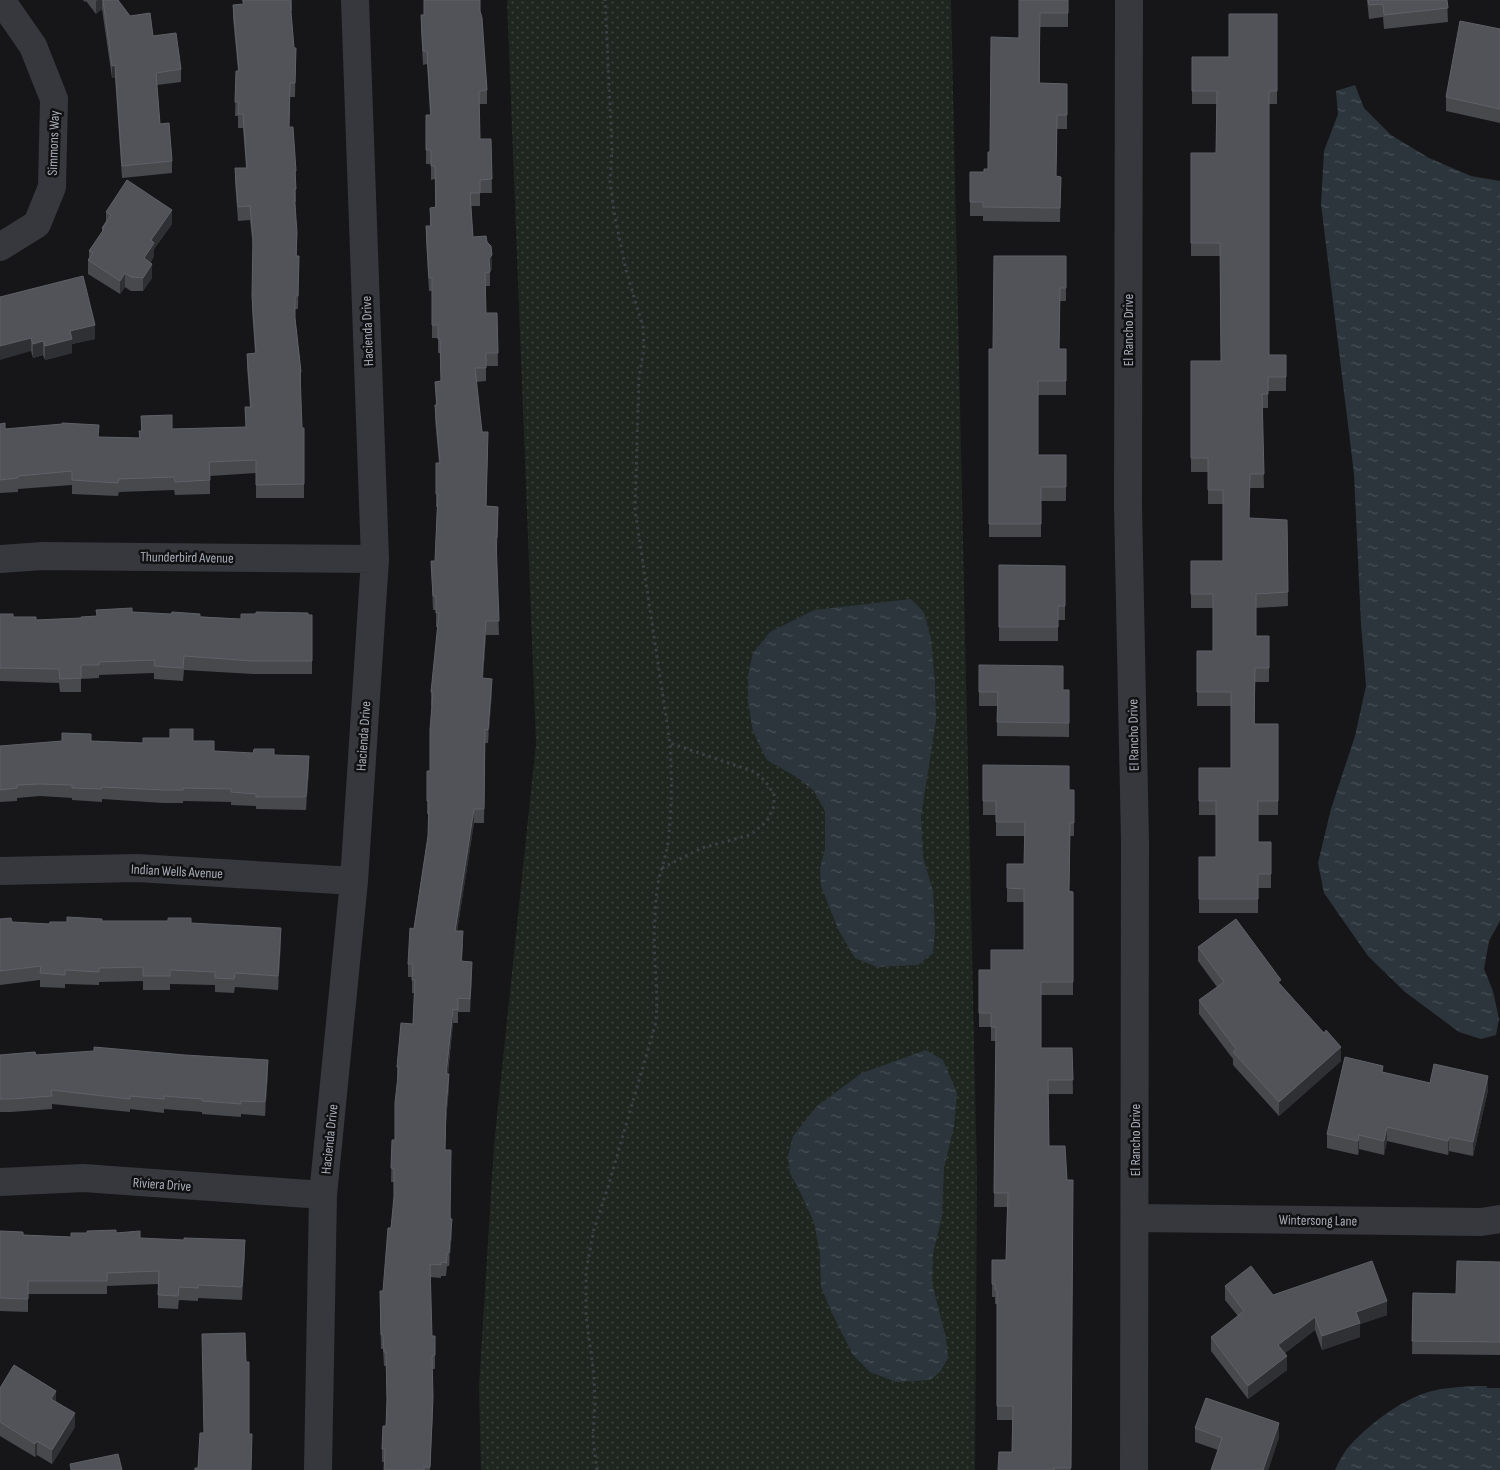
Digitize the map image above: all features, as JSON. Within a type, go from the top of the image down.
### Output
[{"type":"street","name":"Simmons Way","points":[[0,247],[37,224],[52,187],[54,99],[33,46],[1,0]]},
{"type":"street","name":"Hacienda Drive","points":[[318,1470],[323,1195],[354,881],[374,559],[355,0]]},
{"type":"street","name":"El Rancho Drive","points":[[1129,0],[1128,506],[1135,842],[1134,1470]]},
{"type":"street","name":"Thunderbird Avenue","points":[[0,559],[43,556],[374,559]]},
{"type":"street","name":"Indian Wells Avenue","points":[[0,870],[137,868],[354,881]]},
{"type":"street","name":"Riviera Drive","points":[[0,1182],[83,1178],[323,1195]]},
{"type":"street","name":"Wintersong Lane","points":[[1135,1218],[1481,1222],[1500,1219]]},
{"type":"path","points":[[597,1470],[593,1439],[594,1376],[586,1315],[586,1272],[594,1229],[656,1022],[658,1002],[653,943],[658,885],[667,846],[672,773],[670,744],[635,510],[639,377],[644,348],[643,327],[626,270],[610,182],[612,148],[605,0]]},
{"type":"path","points":[[662,868],[702,848],[750,835],[767,821],[774,806],[774,794],[765,781],[754,772],[670,744]]},
{"type":"shaded area","points":[[507,0],[951,0],[977,1177],[975,1470],[481,1470],[479,1387],[494,1145],[536,743]]},
{"type":"water","points":[[1355,85],[1364,108],[1391,135],[1429,158],[1471,176],[1500,181],[1500,921],[1489,941],[1484,969],[1493,991],[1499,1019],[1496,1035],[1481,1039],[1459,1032],[1405,992],[1368,956],[1324,893],[1318,863],[1331,809],[1355,736],[1366,686],[1354,474],[1321,204],[1324,151],[1338,114],[1336,91]]},
{"type":"water","points":[[911,599],[924,612],[931,639],[935,684],[936,720],[921,816],[923,857],[933,891],[935,931],[933,953],[918,965],[877,967],[855,958],[839,931],[821,886],[820,869],[825,849],[825,811],[814,791],[798,778],[767,760],[753,732],[748,702],[748,675],[753,653],[770,632],[814,610]]},
{"type":"water","points":[[926,1050],[943,1060],[957,1093],[954,1126],[944,1168],[942,1217],[933,1253],[932,1283],[946,1338],[948,1358],[940,1372],[930,1380],[896,1382],[870,1372],[853,1355],[832,1313],[821,1287],[820,1254],[814,1222],[790,1173],[788,1156],[793,1136],[817,1106],[862,1073]]},
{"type":"water","points":[[1474,1386],[1500,1388],[1500,1470],[1335,1470],[1346,1450],[1354,1441],[1394,1408],[1428,1392]]},
{"type":"building","points":[[103,0],[118,0],[130,16],[150,13],[153,36],[176,33],[181,69],[156,73],[160,124],[169,123],[172,161],[122,166],[115,65],[112,66]]},
{"type":"building","points":[[243,0],[290,0],[294,48],[296,48],[295,83],[290,83],[289,127],[293,127],[296,171],[296,189],[294,189],[297,233],[296,256],[299,256],[298,296],[295,296],[295,318],[301,372],[304,484],[256,485],[256,460],[209,462],[210,480],[175,482],[174,477],[119,479],[118,483],[72,480],[72,471],[18,476],[18,478],[0,480],[0,424],[5,423],[5,429],[62,423],[99,425],[98,437],[140,438],[139,431],[142,431],[141,416],[172,415],[172,429],[246,427],[245,407],[251,407],[247,354],[256,353],[252,296],[253,237],[250,206],[238,207],[235,168],[247,168],[243,114],[238,114],[239,102],[235,102],[236,71],[239,71],[233,5],[244,4]]},
{"type":"building","points":[[424,0],[480,0],[487,90],[479,91],[480,139],[491,139],[492,179],[480,180],[480,193],[470,193],[473,237],[486,236],[487,242],[491,246],[492,255],[489,258],[490,272],[485,273],[486,313],[497,313],[498,353],[486,353],[486,368],[475,368],[482,432],[488,432],[486,506],[498,507],[496,538],[499,621],[486,621],[482,678],[492,679],[488,730],[485,729],[484,809],[474,809],[455,931],[463,931],[461,961],[472,962],[470,999],[458,998],[458,1010],[453,1009],[446,1074],[449,1074],[445,1150],[451,1150],[450,1219],[452,1219],[449,1253],[447,1253],[446,1263],[441,1262],[441,1265],[430,1264],[432,1336],[435,1336],[435,1355],[432,1356],[433,1397],[430,1467],[424,1467],[424,1470],[384,1470],[385,1449],[382,1449],[383,1426],[386,1426],[386,1352],[384,1352],[383,1335],[381,1335],[380,1291],[383,1291],[388,1228],[391,1228],[394,1197],[394,1169],[391,1168],[392,1140],[395,1140],[395,1103],[401,1023],[413,1024],[415,980],[412,980],[413,964],[408,964],[410,928],[414,929],[428,836],[429,801],[427,801],[427,771],[430,771],[430,730],[433,692],[431,692],[439,613],[436,613],[436,596],[433,596],[431,561],[435,561],[438,494],[436,494],[436,463],[440,463],[435,382],[441,381],[440,339],[438,339],[438,325],[432,325],[432,277],[429,278],[426,226],[431,226],[430,208],[436,207],[435,166],[431,166],[431,150],[426,150],[426,115],[431,115],[427,51],[423,51],[421,15],[424,15]]},
{"type":"building","points":[[1019,0],[1068,0],[1068,13],[1040,13],[1039,83],[1067,84],[1067,115],[1057,115],[1056,176],[1061,177],[1060,208],[983,207],[983,202],[970,202],[970,172],[984,172],[984,169],[988,169],[988,152],[990,152],[991,37],[1019,38]]},
{"type":"building","points":[[1368,0],[1447,0],[1448,8],[1384,15],[1383,4],[1369,5]]},
{"type":"building","points":[[1229,14],[1277,14],[1277,91],[1269,91],[1269,355],[1286,355],[1286,377],[1268,377],[1268,394],[1262,394],[1264,474],[1250,474],[1249,518],[1287,520],[1288,592],[1256,594],[1256,636],[1269,636],[1269,668],[1255,668],[1254,724],[1278,724],[1278,801],[1258,801],[1258,842],[1271,842],[1271,874],[1258,874],[1258,899],[1199,899],[1199,857],[1216,857],[1216,801],[1199,801],[1199,768],[1231,768],[1231,692],[1197,692],[1197,651],[1213,651],[1213,594],[1191,594],[1191,561],[1223,561],[1223,490],[1208,490],[1208,458],[1191,458],[1191,361],[1221,361],[1220,243],[1191,243],[1191,153],[1216,153],[1217,91],[1192,91],[1192,57],[1229,57]]},
{"type":"building","points":[[1460,21],[1500,29],[1500,109],[1446,97]]},
{"type":"building","points":[[127,180],[172,210],[151,240],[154,243],[144,258],[152,264],[143,278],[131,277],[125,273],[120,281],[88,260],[93,253],[89,251],[111,215],[106,212]]},
{"type":"building","points":[[994,256],[1066,256],[1066,288],[1060,288],[1059,349],[1066,349],[1066,381],[1038,381],[1038,455],[1066,455],[1066,487],[1041,487],[1041,524],[989,524],[989,349],[993,349]]},
{"type":"building","points":[[83,276],[95,325],[70,331],[72,339],[45,346],[43,341],[33,344],[31,338],[0,346],[0,297]]},
{"type":"building","points":[[999,565],[1065,566],[1065,606],[1058,606],[1058,627],[999,627]]},
{"type":"building","points":[[132,608],[132,612],[171,614],[172,612],[200,614],[200,617],[241,619],[241,614],[256,614],[256,612],[308,613],[308,615],[312,615],[312,661],[253,661],[184,656],[183,668],[154,666],[155,660],[99,662],[99,665],[81,665],[81,678],[60,679],[59,669],[0,668],[0,614],[13,614],[13,617],[36,617],[36,620],[81,618],[97,616],[96,610]]},
{"type":"building","points":[[979,665],[1063,666],[1063,690],[1069,690],[1069,723],[997,722],[998,692],[979,692]]},
{"type":"building","points":[[170,729],[193,729],[193,741],[214,741],[214,751],[253,753],[254,749],[274,749],[274,755],[309,756],[306,797],[256,797],[256,794],[231,792],[231,789],[183,788],[183,790],[163,790],[102,787],[102,789],[72,788],[72,785],[40,784],[17,785],[17,788],[0,790],[0,746],[62,741],[62,733],[91,734],[91,741],[143,743],[143,738],[170,738]]},
{"type":"building","points":[[983,765],[1069,766],[1069,790],[1074,790],[1074,823],[1070,823],[1069,891],[1073,892],[1073,982],[1041,982],[1041,1048],[1072,1048],[1073,1080],[1048,1080],[1049,1146],[1065,1146],[1067,1180],[1073,1180],[1071,1468],[1054,1468],[1054,1470],[998,1470],[999,1452],[1012,1452],[1013,1406],[997,1406],[997,1290],[995,1290],[995,1284],[992,1284],[992,1260],[1006,1260],[1008,1193],[994,1193],[996,1027],[991,1027],[991,1013],[979,1013],[979,970],[991,970],[991,950],[1024,950],[1024,889],[1007,888],[1007,864],[1024,864],[1025,822],[996,822],[996,801],[983,801]]},
{"type":"building","points":[[67,917],[102,919],[102,921],[168,921],[168,918],[191,918],[191,923],[281,928],[278,976],[235,973],[234,979],[215,978],[215,972],[170,970],[170,976],[143,976],[143,967],[99,968],[99,972],[65,970],[65,975],[40,973],[41,966],[0,971],[0,919],[11,918],[12,922],[49,924],[50,922],[67,922]]},
{"type":"building","points":[[1236,919],[1281,980],[1278,982],[1324,1033],[1326,1030],[1341,1047],[1279,1102],[1233,1052],[1236,1049],[1199,1000],[1224,982],[1198,947]]},
{"type":"building","points":[[94,1047],[268,1060],[265,1102],[241,1101],[241,1104],[164,1096],[164,1099],[130,1096],[130,1099],[51,1090],[52,1096],[0,1099],[0,1055],[35,1052],[36,1055],[94,1051]]},
{"type":"building","points":[[1345,1057],[1383,1066],[1382,1072],[1430,1083],[1434,1064],[1488,1076],[1473,1142],[1449,1137],[1448,1141],[1387,1127],[1384,1141],[1359,1135],[1358,1141],[1327,1134]]},
{"type":"building","points":[[116,1230],[116,1233],[140,1231],[140,1238],[245,1240],[242,1287],[198,1285],[198,1288],[179,1287],[178,1296],[158,1295],[159,1271],[107,1273],[107,1281],[28,1281],[28,1299],[0,1298],[0,1231],[23,1232],[23,1235],[71,1237],[71,1233]]},
{"type":"building","points":[[1372,1261],[1387,1301],[1356,1312],[1360,1323],[1322,1336],[1315,1317],[1278,1345],[1287,1356],[1248,1386],[1211,1337],[1244,1311],[1225,1286],[1251,1266],[1273,1295]]},
{"type":"building","points":[[1457,1261],[1500,1262],[1500,1342],[1412,1341],[1413,1293],[1456,1294]]},
{"type":"building","points":[[245,1333],[246,1362],[249,1362],[249,1434],[252,1434],[251,1470],[195,1470],[195,1468],[198,1468],[200,1433],[204,1433],[202,1334]]},
{"type":"building","points":[[14,1365],[56,1391],[51,1399],[75,1413],[52,1450],[37,1441],[35,1444],[0,1422],[0,1388]]},
{"type":"building","points":[[1206,1398],[1279,1423],[1263,1470],[1211,1470],[1222,1438],[1195,1428]]},
{"type":"building","points":[[118,1454],[122,1470],[71,1470],[70,1464]]}]
